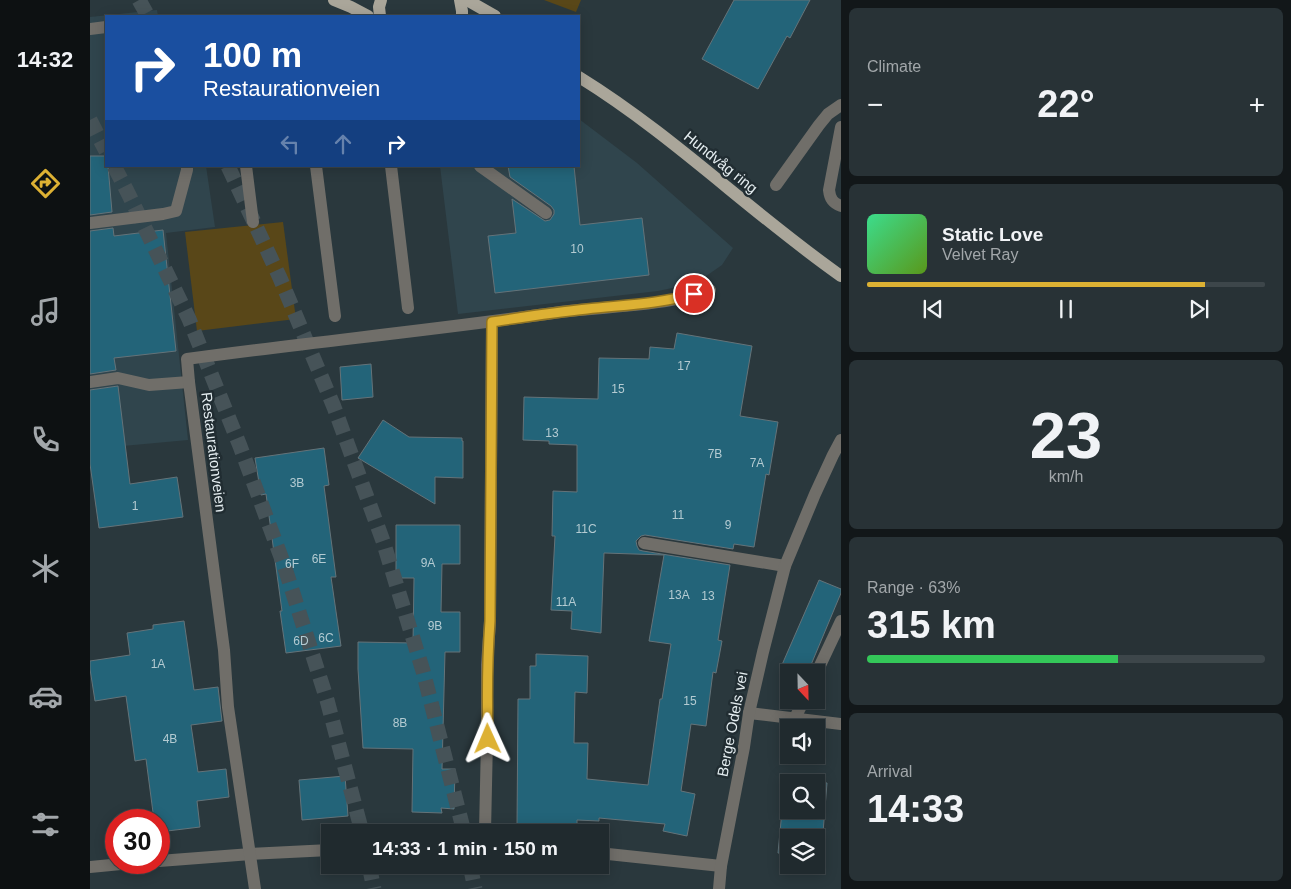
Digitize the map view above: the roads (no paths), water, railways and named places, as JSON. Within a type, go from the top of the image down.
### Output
[{"type":"main road","points":[[334,0],[366,15]]},
{"type":"main road","points":[[380,15],[381,0]]},
{"type":"main road","points":[[460,0],[462,15]]},
{"type":"main road","points":[[467,0],[492,15]]},
{"type":"main road","name":"Hundvåg ring","points":[[580,78],[684,152],[818,260],[841,276]]},
{"type":"street","points":[[90,29],[105,27]]},
{"type":"street","points":[[776,185],[819,125],[828,114],[841,105]]},
{"type":"street","points":[[841,127],[829,190],[831,199],[841,206]]},
{"type":"street","points":[[90,223],[176,211],[187,167]]},
{"type":"street","points":[[246,167],[253,222]]},
{"type":"street","points":[[316,167],[335,316]]},
{"type":"street","points":[[390,167],[408,308]]},
{"type":"street","points":[[481,167],[546,213]]},
{"type":"street","name":"Restaurationveien","points":[[255,889],[228,707],[224,650],[187,359],[338,339],[657,302],[678,299],[710,290]]},
{"type":"street","points":[[485,824],[488,739],[487,665],[490,621],[492,322]]},
{"type":"street","points":[[90,382],[118,378],[149,385],[189,382]]},
{"type":"street","name":"Berge Odels vei","points":[[719,889],[721,866],[749,713],[785,566],[815,494],[841,440]]},
{"type":"street","points":[[644,543],[785,566]]},
{"type":"street","points":[[821,664],[841,621]]},
{"type":"street","points":[[795,718],[800,709]]},
{"type":"street","points":[[749,713],[841,724]]},
{"type":"street","points":[[170,860],[321,850]]},
{"type":"street","points":[[609,854],[721,866]]},
{"type":"street","points":[[90,867],[105,866]]},
{"type":"tunnel","points":[[139,0],[147,15]]},
{"type":"tunnel","points":[[90,120],[105,149]]},
{"type":"tunnel","points":[[115,167],[189,319],[240,446],[284,565],[327,700],[360,824]]},
{"type":"tunnel","points":[[228,167],[280,278],[334,407],[383,541],[423,671],[462,824]]},
{"type":"tunnel","points":[[371,874],[374,889]]},
{"type":"tunnel","points":[[472,874],[475,889]]}]
